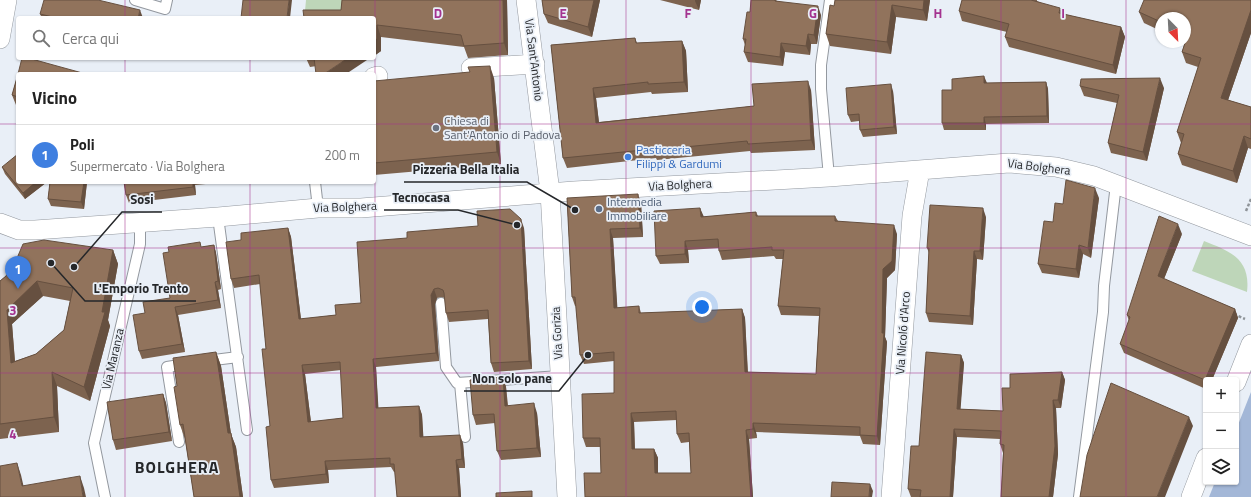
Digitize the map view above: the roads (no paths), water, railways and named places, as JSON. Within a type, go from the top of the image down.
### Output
[{"type":"street","points":[[0,39],[7,0]]},
{"type":"street","name":"Via Sant'Antonio","points":[[526,0],[550,192]]},
{"type":"street","points":[[471,68],[535,64]]},
{"type":"street","name":"Via Bolghera","points":[[0,224],[19,230],[34,230],[140,221],[218,217],[318,208],[361,208],[550,192],[829,177],[998,163],[1024,163],[1056,167],[1094,176],[1251,236]]},
{"type":"street","name":"Via Nicoló d'Arco","points":[[891,497],[912,216],[920,170]]},
{"type":"street","name":"Via Gorizia","points":[[550,192],[567,497]]},
{"type":"street","points":[[1238,377],[1251,344]]},
{"type":"street","points":[[1191,497],[1203,466]]},
{"type":"lane","points":[[135,0],[165,9],[168,0]]},
{"type":"lane","points":[[829,177],[822,97],[821,65],[830,0]]},
{"type":"lane","points":[[316,184],[318,208]]},
{"type":"lane","points":[[1079,497],[1103,312],[1104,286],[1116,184]]},
{"type":"lane","points":[[218,217],[248,430]]},
{"type":"lane","name":"Via Maranza","points":[[105,497],[94,443],[140,244],[140,221]]},
{"type":"lane","points":[[441,303],[446,367],[457,383],[560,376]]},
{"type":"lane","points":[[179,442],[167,367],[238,357]]},
{"type":"lane","points":[[460,383],[465,437]]},
{"type":"water","points":[[1251,392],[1251,497],[1209,497],[1214,485],[1239,485],[1239,422]]},
{"type":"place","name":"Chiesa di Sant'Antonio di Padova","points":[[436,128]]},
{"type":"place","name":"Pasticceria Filippi & Gardumi","points":[[628,157]]},
{"type":"place","name":"Intermedia Immobiliare","points":[[599,209]]},
{"type":"place","name":"Pizzeria Bella Italia","points":[[575,210]]},
{"type":"place","name":"Tecnocasa","points":[[517,225]]},
{"type":"place","name":"L'Emporio Trento","points":[[51,263]]},
{"type":"place","name":"Sosi","points":[[74,267]]},
{"type":"place","name":"Poli","points":[[18,289]]},
{"type":"place","name":"Non solo pane","points":[[588,355]]},
{"type":"district","name":"BOLGHERA","points":[[177,467]]}]
